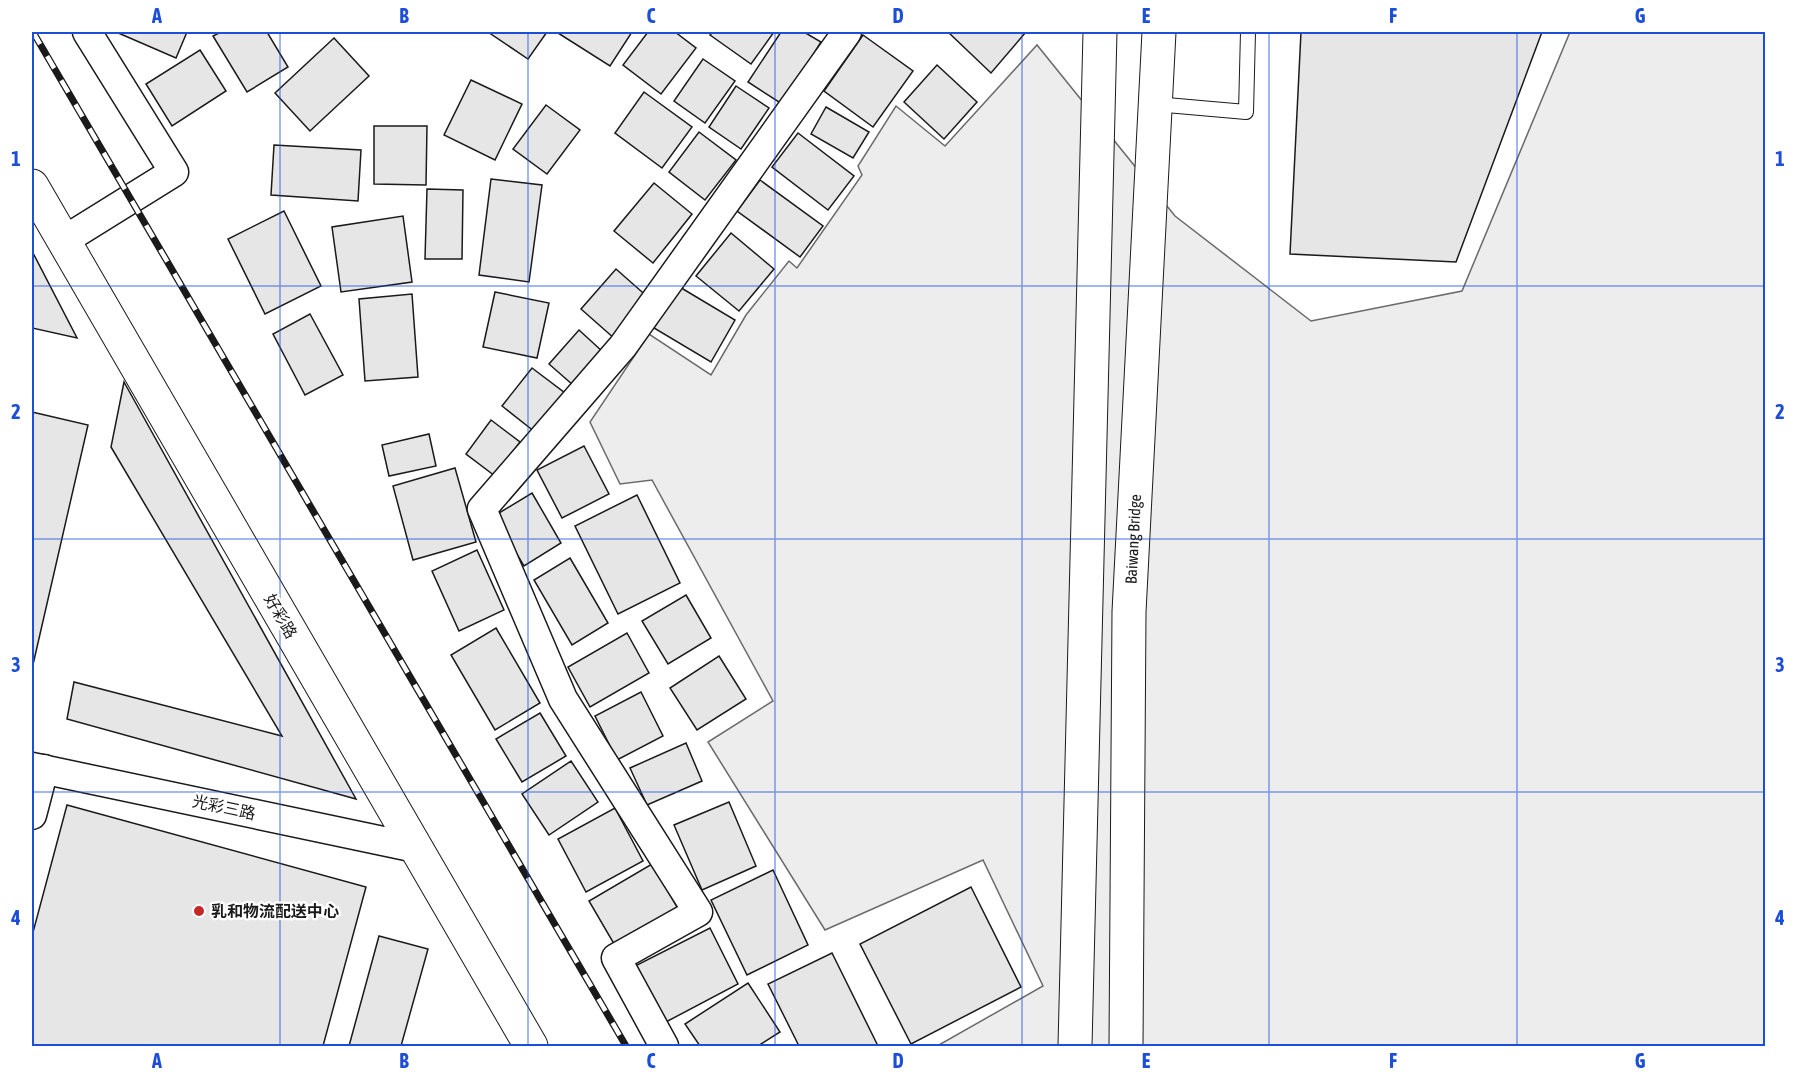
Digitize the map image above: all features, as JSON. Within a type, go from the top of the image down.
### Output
[{"type":"main road","name":"Baiwang Bridge","points":[[1126,1047],[1129,612],[1159,32]]},
{"type":"main road","points":[[1075,1047],[1096,39]]},
{"type":"main road","name":"好彩路","points":[[32,186],[531,1047]]},
{"type":"street","points":[[63,241],[174,172],[87,32]]},
{"type":"street","points":[[664,1047],[616,958],[698,912],[563,699],[482,509],[623,346],[847,32]]},
{"type":"street","points":[[32,815],[38,768]]},
{"type":"street","name":"光彩三路","points":[[38,768],[416,848]]},
{"type":"lane","points":[[1155,104],[1246,112],[1248,32]]},
{"type":"shaded area","points":[[1570,32],[1765,32],[1765,1046],[937,1046],[1043,986],[983,860],[825,930],[708,742],[773,701],[652,480],[620,484],[590,422],[649,334],[711,375],[746,315],[789,261],[797,268],[862,175],[858,166],[896,106],[945,146],[1037,45],[1175,216],[1311,321],[1462,291]]},
{"type":"building","points":[[116,32],[187,32],[176,58]]},
{"type":"building","points":[[221,32],[267,32],[288,67],[247,92],[213,36]]},
{"type":"building","points":[[488,32],[547,32],[528,59]]},
{"type":"building","points":[[632,32],[610,66],[558,33]]},
{"type":"building","points":[[648,32],[675,32],[696,48],[661,94],[623,65]]},
{"type":"building","points":[[713,32],[774,32],[751,64],[710,35]]},
{"type":"building","points":[[781,32],[804,32],[821,42],[782,104],[748,82]]},
{"type":"building","points":[[948,32],[1026,32],[991,73]]},
{"type":"building","points":[[1301,32],[1542,32],[1456,262],[1290,254]]},
{"type":"building","points":[[863,35],[913,71],[873,127],[824,91]]},
{"type":"building","points":[[334,38],[369,76],[310,131],[275,93]]},
{"type":"building","points":[[200,50],[226,91],[172,126],[146,84]]},
{"type":"building","points":[[703,59],[735,81],[705,123],[674,101]]},
{"type":"building","points":[[937,65],[977,102],[944,139],[904,102]]},
{"type":"building","points":[[471,80],[522,104],[495,160],[444,135]]},
{"type":"building","points":[[736,86],[769,108],[741,149],[709,127]]},
{"type":"building","points":[[644,92],[692,127],[662,168],[615,133]]},
{"type":"building","points":[[546,105],[580,130],[547,174],[513,149]]},
{"type":"building","points":[[826,107],[869,132],[853,158],[811,134]]},
{"type":"building","points":[[374,126],[427,126],[426,185],[374,184]]},
{"type":"building","points":[[699,132],[736,160],[705,200],[669,172]]},
{"type":"building","points":[[798,133],[854,176],[828,210],[772,167]]},
{"type":"building","points":[[274,145],[361,150],[358,201],[271,195]]},
{"type":"building","points":[[491,179],[542,185],[529,282],[479,275]]},
{"type":"building","points":[[760,180],[823,226],[800,257],[737,211]]},
{"type":"building","points":[[654,183],[692,214],[653,263],[614,231]]},
{"type":"building","points":[[427,189],[463,190],[462,259],[425,259]]},
{"type":"building","points":[[284,211],[321,286],[265,314],[228,239]]},
{"type":"building","points":[[403,216],[412,282],[341,292],[332,227]]},
{"type":"building","points":[[731,233],[774,269],[739,311],[696,276]]},
{"type":"building","points":[[32,251],[77,338],[32,328]]},
{"type":"building","points":[[616,269],[650,299],[615,339],[581,309]]},
{"type":"building","points":[[678,286],[735,320],[711,362],[654,328]]},
{"type":"building","points":[[495,292],[549,303],[537,358],[483,347]]},
{"type":"building","points":[[412,294],[418,377],[365,381],[359,299]]},
{"type":"building","points":[[310,314],[343,375],[305,395],[273,334]]},
{"type":"building","points":[[579,330],[603,352],[573,385],[549,364]]},
{"type":"building","points":[[532,368],[565,393],[535,432],[502,406]]},
{"type":"building","points":[[124,382],[356,799],[67,719],[74,682],[282,736],[111,447]]},
{"type":"building","points":[[32,412],[88,425],[32,669]]},
{"type":"building","points":[[491,420],[520,442],[495,476],[466,454]]},
{"type":"building","points":[[429,434],[436,466],[389,476],[382,445]]},
{"type":"building","points":[[584,446],[609,494],[562,518],[537,470]]},
{"type":"building","points":[[455,468],[476,542],[413,560],[393,486]]},
{"type":"building","points":[[532,493],[561,543],[524,566],[494,516]]},
{"type":"building","points":[[637,495],[680,583],[618,614],[575,526]]},
{"type":"building","points":[[477,550],[504,610],[459,631],[432,571]]},
{"type":"building","points":[[570,558],[608,623],[572,645],[534,580]]},
{"type":"building","points":[[686,595],[711,638],[668,664],[642,621]]},
{"type":"building","points":[[496,628],[540,703],[495,730],[451,655]]},
{"type":"building","points":[[627,633],[649,673],[590,707],[568,667]]},
{"type":"building","points":[[719,656],[746,699],[697,730],[670,688]]},
{"type":"building","points":[[641,692],[663,736],[617,760],[595,716]]},
{"type":"building","points":[[540,713],[566,756],[522,782],[496,739]]},
{"type":"building","points":[[686,743],[702,781],[647,805],[630,768]]},
{"type":"building","points":[[571,761],[598,802],[549,835],[522,794]]},
{"type":"building","points":[[729,802],[756,866],[702,890],[674,825]]},
{"type":"building","name":"乳和物流配送中心","points":[[67,805],[366,887],[323,1046],[32,1046],[32,936]]},
{"type":"building","points":[[615,808],[643,861],[586,892],[558,839]]},
{"type":"building","points":[[652,864],[680,912],[617,949],[589,901]]},
{"type":"building","points":[[773,870],[808,945],[747,975],[711,900]]},
{"type":"building","points":[[971,887],[1021,987],[911,1044],[860,944]]},
{"type":"building","points":[[710,928],[738,984],[664,1023],[635,966]]},
{"type":"building","points":[[379,936],[428,949],[401,1046],[349,1046]]},
{"type":"building","points":[[832,953],[878,1046],[799,1046],[768,984]]},
{"type":"building","points":[[748,983],[780,1032],[758,1046],[700,1046],[685,1024]]},
{"type":"railway","points":[[33,32],[626,1046]]},
{"type":"place","name":"乳和物流配送中心","points":[[199,911]]}]
